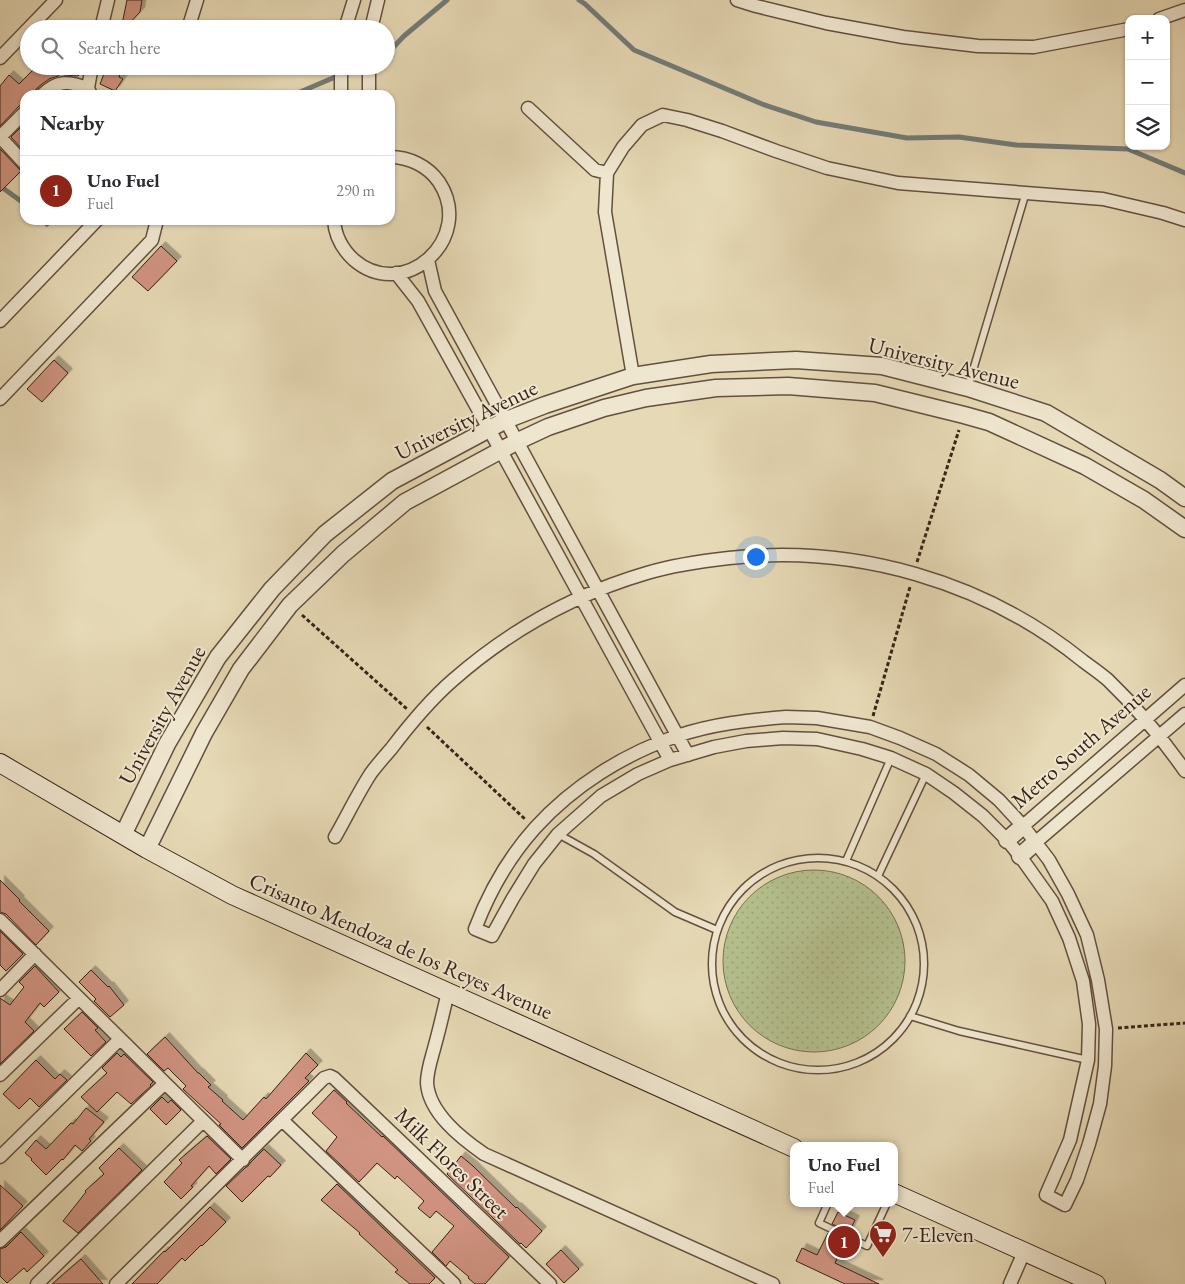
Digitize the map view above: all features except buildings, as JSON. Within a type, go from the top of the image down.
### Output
[{"type":"main road","name":"Crisanto Mendoza de los Reyes Avenue","points":[[0,763],[147,849],[232,895],[790,1146]]},
{"type":"main road","points":[[898,1195],[1096,1284]]},
{"type":"street","points":[[37,20],[56,0]]},
{"type":"street","points":[[103,20],[108,0]]},
{"type":"street","points":[[191,20],[197,0]]},
{"type":"street","points":[[348,20],[354,0]]},
{"type":"street","points":[[373,20],[378,0]]},
{"type":"street","points":[[737,0],[826,23],[904,37],[978,46],[1034,47],[1125,30]]},
{"type":"street","points":[[1170,15],[1185,10]]},
{"type":"street","points":[[0,58],[20,37]]},
{"type":"street","points":[[90,90],[91,75]]},
{"type":"street","points":[[341,75],[341,90]]},
{"type":"street","points":[[369,75],[369,90]]},
{"type":"street","points":[[47,90],[50,87],[63,83],[75,83],[88,90]]},
{"type":"street","points":[[528,108],[595,170],[607,173]]},
{"type":"street","points":[[633,376],[605,212],[607,173],[623,147],[642,125],[663,116],[687,120],[722,131],[827,168],[898,183],[1103,199],[1185,220]]},
{"type":"street","points":[[20,117],[0,137],[20,159]]},
{"type":"street","points":[[335,225],[336,233],[346,252],[356,262],[375,271],[396,273],[416,268],[438,250],[447,232],[450,218],[447,197],[437,179],[427,169],[408,160],[395,158]]},
{"type":"street","points":[[0,321],[92,225]]},
{"type":"street","points":[[0,399],[152,240],[156,225]]},
{"type":"street","points":[[428,260],[435,291],[688,755]]},
{"type":"street","points":[[396,273],[418,301],[670,760]]},
{"type":"street","name":"University Avenue","points":[[123,835],[168,744],[218,657],[272,590],[325,534],[392,481],[506,420],[633,376],[711,364],[796,360],[882,366],[968,388],[1046,414],[1160,480],[1185,498]]},
{"type":"street","name":"University Avenue","points":[[147,849],[204,733],[241,669],[290,605],[343,554],[405,502],[518,441],[548,427],[604,408],[646,398],[716,388],[788,386],[875,393],[989,422],[1085,466],[1144,500],[1185,530]]},
{"type":"street","points":[[336,836],[371,774],[416,716],[452,680],[492,648],[535,620],[598,590],[649,572],[701,561],[755,555],[808,555],[853,560],[914,573],[967,591],[1017,615],[1071,651],[1107,680],[1146,719],[1185,771]]},
{"type":"street","name":"Metro South Avenue","points":[[1007,840],[1185,685]]},
{"type":"street","name":"Metro South Avenue","points":[[1020,856],[1185,714]]},
{"type":"street","points":[[786,717],[817,718],[870,727],[936,754],[999,800],[1023,826],[1049,860],[1068,894],[1087,935],[1098,980],[1106,1029],[1105,1066],[1100,1104],[1080,1171],[1065,1205],[1046,1195],[1070,1140],[1088,1060],[1089,1024],[1083,981],[1069,938],[1052,901],[1020,856],[983,816],[926,774],[891,758],[862,749],[817,739],[783,738],[738,742],[670,760],[638,774],[601,796],[558,834],[534,864],[492,936],[476,929],[496,883],[516,851],[535,828],[561,803],[587,782],[624,758],[678,736],[747,720],[786,717]]},
{"type":"street","points":[[0,920],[242,1160]]},
{"type":"street","points":[[0,990],[35,954]]},
{"type":"street","points":[[448,992],[427,1083],[431,1100],[436,1108],[469,1144],[484,1154],[773,1284]]},
{"type":"street","points":[[0,1075],[79,998]]},
{"type":"street","points":[[0,1157],[120,1039]]},
{"type":"street","name":"Milk Flores Street","points":[[282,1120],[324,1078],[330,1076],[334,1078],[550,1284]]},
{"type":"street","points":[[0,1241],[165,1083]]},
{"type":"street","points":[[116,1284],[282,1120],[454,1284]]},
{"type":"street","points":[[37,1284],[203,1121]]},
{"type":"street","points":[[1010,1284],[1024,1252]]},
{"type":"lane","points":[[968,388],[1026,192]]},
{"type":"lane","points":[[846,861],[891,758]]},
{"type":"lane","points":[[878,876],[926,774]]},
{"type":"lane","points":[[558,834],[594,854],[675,912],[717,930]]},
{"type":"lane","points":[[806,858],[846,861],[878,876],[896,892],[910,912],[923,946],[924,970],[918,1000],[903,1028],[874,1054],[850,1066],[838,1069],[812,1071],[786,1066],[774,1062],[757,1052],[733,1030],[720,1007],[712,982],[711,956],[717,930],[736,896],[768,870],[806,858]]},
{"type":"lane","points":[[910,1016],[959,1032],[1088,1060]]},
{"type":"lane","points":[[826,1207],[819,1223],[867,1246],[885,1207]]},
{"type":"path","points":[[1106,1029],[1185,1023]]},
{"type":"green space","points":[[814,870],[832,872],[849,877],[864,885],[884,903],[898,926],[903,943],[905,961],[903,979],[898,996],[890,1011],[872,1031],[849,1045],[832,1050],[814,1052],[796,1050],[779,1045],[764,1037],[744,1019],[730,996],[725,979],[723,961],[725,943],[730,926],[738,911],[756,891],[779,877],[796,872]]},
{"type":"waterway","points":[[395,46],[447,0]]},
{"type":"waterway","points":[[579,0],[634,50],[762,104],[816,122],[907,138],[959,137],[1016,145],[1128,149],[1185,173]]},
{"type":"waterway","points":[[305,90],[340,75]]},
{"type":"waterway","points":[[0,186],[20,200]]},
{"type":"place","name":"Uno Fuel","points":[[844,1242]]},
{"type":"place","name":"7-Eleven","points":[[883,1258]]}]
